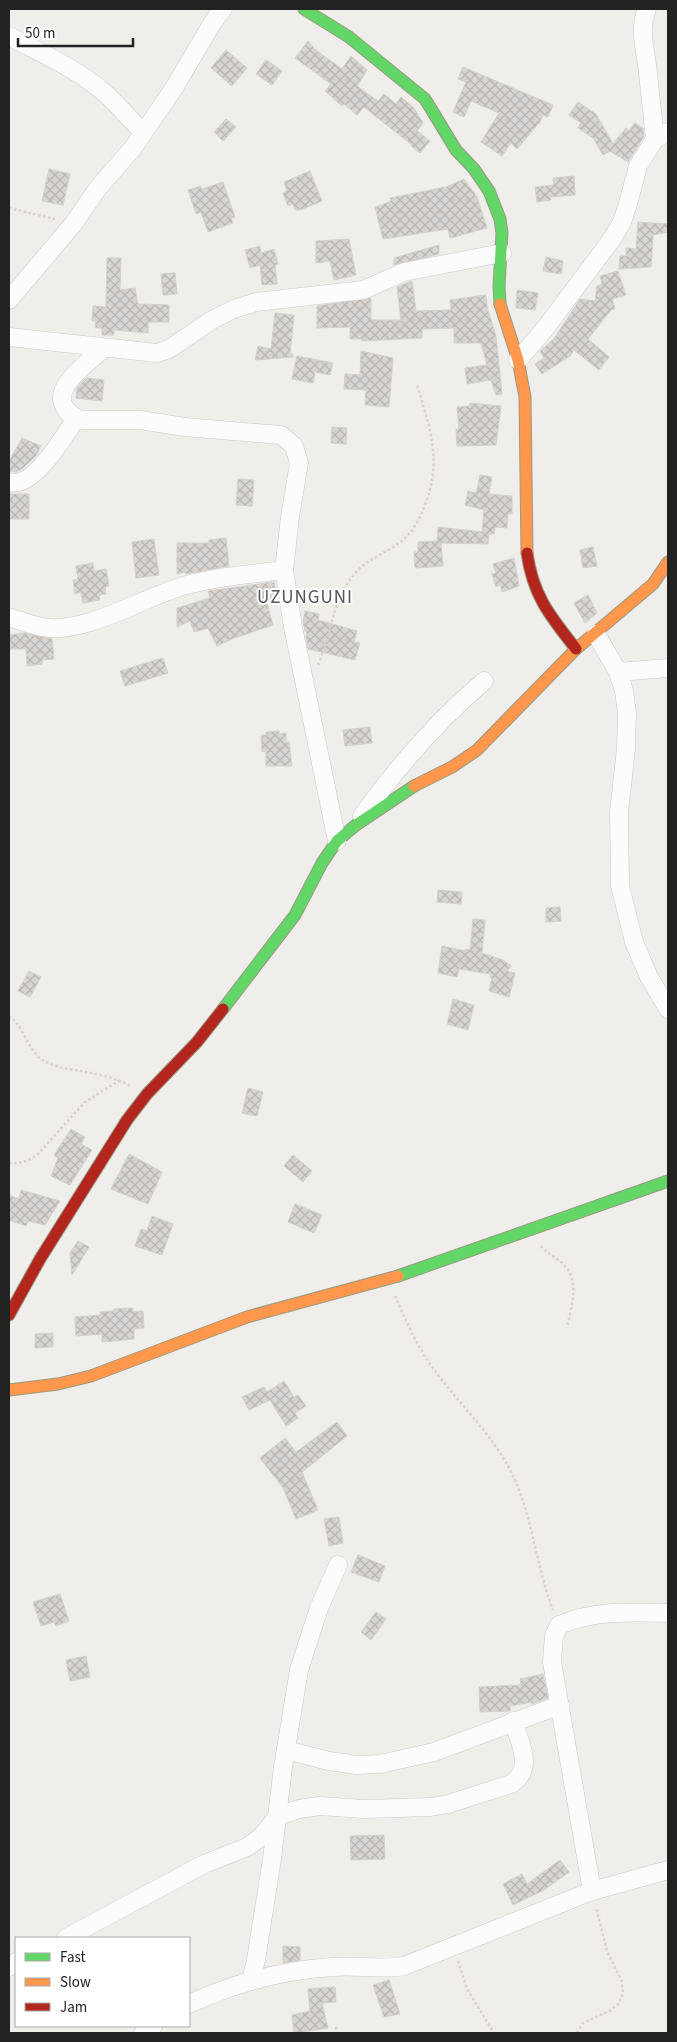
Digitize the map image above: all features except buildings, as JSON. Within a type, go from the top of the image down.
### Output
[{"type":"street","points":[[9,300],[74,223],[98,188],[133,148],[174,88],[213,22],[223,9]]},
{"type":"street","points":[[304,9],[349,37],[426,99],[456,150],[474,169],[489,191],[500,219],[502,252],[499,286],[500,303],[518,360],[525,397],[526,548],[530,575],[538,596],[554,621],[576,649]]},
{"type":"street","points":[[518,360],[544,330],[612,238],[622,222],[638,166],[662,136],[642,34],[643,19],[647,9]]},
{"type":"street","points":[[9,36],[59,62],[93,84],[108,96],[143,132]]},
{"type":"street","points":[[9,337],[157,352],[169,349],[212,320],[234,309],[256,302],[284,297],[363,290],[404,272],[502,252]]},
{"type":"street","points":[[104,348],[68,382],[62,394],[61,401],[66,410],[76,418],[82,420],[140,420],[185,427],[281,434],[289,440],[298,453],[299,462],[284,570],[293,627],[337,841]]},
{"type":"street","points":[[9,482],[20,482],[32,475],[45,463],[76,418]]},
{"type":"street","points":[[9,1315],[40,1259],[112,1144],[147,1094],[197,1042],[273,946],[295,915],[322,863],[337,841],[356,825],[410,788],[452,766],[477,750],[576,649],[653,584],[668,562]]},
{"type":"street","points":[[9,617],[49,628],[68,626],[98,619],[184,586],[248,574],[284,570]]},
{"type":"street","points":[[596,634],[618,672],[624,692],[627,713],[626,749],[619,812],[620,886],[634,942],[649,977],[668,1009]]},
{"type":"street","points":[[618,672],[668,668]]},
{"type":"street","points":[[356,825],[408,756],[444,716],[484,680]]},
{"type":"street","points":[[9,1390],[58,1384],[91,1376],[247,1318],[387,1279],[668,1181]]},
{"type":"street","points":[[251,1982],[257,1953],[299,1670],[319,1608],[338,1565]]},
{"type":"street","points":[[592,1891],[552,1662],[554,1636],[559,1625],[580,1617],[619,1611],[668,1613]]},
{"type":"street","points":[[286,1750],[357,1765],[380,1764],[434,1752],[560,1704]]},
{"type":"street","points":[[68,1937],[204,1864],[247,1846],[261,1836],[278,1816],[300,1809],[320,1806],[364,1809],[431,1807],[448,1804],[511,1784],[520,1778],[525,1770],[524,1758],[513,1721]]},
{"type":"street","points":[[190,2004],[211,1994],[251,1982],[332,1967],[392,1968],[404,1966],[592,1891],[668,1870]]},
{"type":"path","points":[[9,208],[74,223]]},
{"type":"path","points":[[305,685],[315,672],[322,655],[333,612],[347,585],[358,570],[391,549],[407,536],[419,520],[430,495],[434,475],[434,451],[431,429],[417,385]]},
{"type":"path","points":[[9,1016],[20,1026],[32,1049],[40,1058],[51,1065],[120,1080],[147,1094]]},
{"type":"path","points":[[9,1163],[17,1164],[28,1161],[38,1154],[85,1102],[120,1080]]},
{"type":"path","points":[[533,1228],[537,1240],[543,1249],[564,1265],[571,1275],[574,1287],[567,1327]]},
{"type":"path","points":[[387,1279],[419,1346],[431,1366],[491,1439],[520,1489],[529,1516],[535,1552],[546,1592],[559,1625]]},
{"type":"path","points":[[576,2033],[583,2023],[611,2010],[624,1994],[622,1982],[607,1951],[592,1891]]},
{"type":"path","points":[[454,1945],[467,1989],[494,2033]]},
{"type":"path","points":[[336,2027],[337,2033]]},
{"type":"traffic: fast","points":[[304,9],[349,37],[425,99],[456,150],[474,169],[489,191],[500,219],[502,233],[499,286],[500,304]]},
{"type":"traffic: fast","points":[[223,1009],[295,915],[322,863],[337,841],[356,825],[414,786]]},
{"type":"traffic: fast","points":[[398,1276],[668,1181]]},
{"type":"traffic: slow","points":[[500,304],[518,360],[525,397],[527,553]]},
{"type":"traffic: slow","points":[[414,786],[452,767],[477,750],[576,649],[653,584],[668,562]]},
{"type":"traffic: slow","points":[[9,1390],[58,1384],[91,1376],[247,1317],[398,1276]]},
{"type":"traffic: jam","points":[[527,553],[538,594],[558,626],[576,649]]},
{"type":"traffic: jam","points":[[9,1315],[40,1259],[127,1120],[147,1094],[197,1042],[223,1009]]},
{"type":"district","name":"UZUNGUNI","points":[[305,596]]}]
